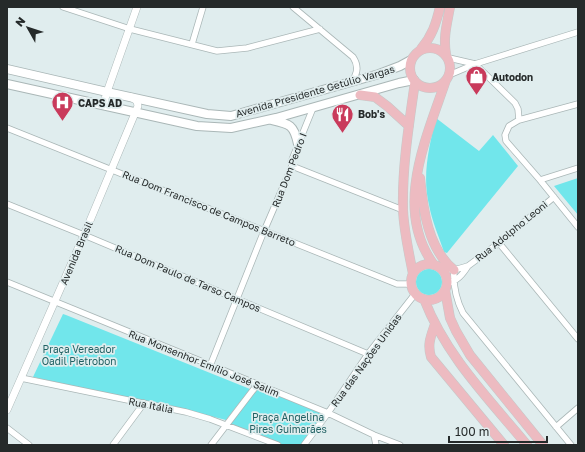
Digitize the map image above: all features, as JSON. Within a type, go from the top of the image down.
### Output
[{"type":"main road","points":[[440,7],[434,29],[427,42],[411,60],[410,67],[411,74],[415,81],[421,86],[427,88],[434,88],[441,85],[448,78]]},
{"type":"main road","points":[[450,7],[444,36],[447,56],[451,64],[448,78],[419,162],[414,192],[418,233],[424,250],[446,277],[448,284],[450,318],[470,355],[543,445]]},
{"type":"main road","points":[[421,49],[434,47],[441,50],[447,56]]},
{"type":"main road","name":"Avenida Presidente Getúlio Vargas","points":[[7,69],[201,113],[231,116],[390,70],[411,60]]},
{"type":"main road","points":[[36,90],[39,76]]},
{"type":"main road","points":[[415,81],[404,172],[403,210],[413,274],[411,284],[415,294],[429,300],[438,297],[448,284]]},
{"type":"main road","name":"Avenida Presidente Getúlio Vargas","points":[[7,84],[197,126],[231,128],[313,108],[399,83],[415,81]]},
{"type":"main road","points":[[326,89],[329,103]]},
{"type":"main road","points":[[313,108],[326,89]]},
{"type":"main road","points":[[360,95],[374,97],[387,106],[409,126]]},
{"type":"main road","points":[[197,126],[201,113]]},
{"type":"main road","points":[[269,119],[289,124],[295,130],[298,144]]},
{"type":"main road","points":[[419,162],[424,208],[433,241],[443,259],[454,270]]},
{"type":"main road","points":[[413,274],[422,266],[436,266]]},
{"type":"main road","points":[[424,299],[435,324],[456,358],[483,394],[527,445]]},
{"type":"main road","points":[[435,324],[428,348],[431,357],[504,445]]},
{"type":"street","points":[[63,7],[130,29],[217,51],[247,48],[320,29]]},
{"type":"street","points":[[106,106],[105,99],[107,92],[137,7]]},
{"type":"street","points":[[192,44],[203,7]]},
{"type":"street","points":[[293,7],[353,57],[358,67],[357,73],[351,82]]},
{"type":"street","points":[[448,78],[475,64],[578,32]]},
{"type":"street","points":[[447,56],[475,64],[515,103],[518,109],[519,120]]},
{"type":"street","points":[[130,97],[137,101],[138,106],[135,112]]},
{"type":"street","points":[[578,104],[519,120],[506,130],[505,135],[506,141],[578,227]]},
{"type":"street","name":"Rua Dom Pedro I","points":[[210,366],[264,231],[292,166],[291,162],[313,108]]},
{"type":"street","name":"Avenida Brasil","points":[[7,410],[84,235],[135,112]]},
{"type":"street","name":"Rua Dom Francisco de Campos Barreto","points":[[7,128],[397,284],[411,284]]},
{"type":"street","points":[[292,166],[403,210]]},
{"type":"street","points":[[540,180],[578,168]]},
{"type":"street","name":"Rua Adolpho Leoni","points":[[436,266],[454,270],[468,266],[499,243],[554,197]]},
{"type":"street","name":"Rua Dom Paulo de Tarso Campos","points":[[7,204],[368,354]]},
{"type":"street","points":[[499,243],[578,339]]},
{"type":"street","name":"Rua Adolpho Leoni","points":[[448,284],[463,274],[468,266]]},
{"type":"street","points":[[454,270],[448,284],[455,294],[463,313],[571,445]]},
{"type":"street","name":"Rua Monsenhor Emílio José Salim","points":[[7,282],[328,413],[374,435],[400,445]]},
{"type":"street","name":"Rua das Nações Unidas","points":[[304,445],[328,413],[368,354],[415,294]]},
{"type":"street","name":"Rua Itália","points":[[21,378],[186,412],[210,419],[278,445]]},
{"type":"street","points":[[211,445],[257,385]]},
{"type":"street","points":[[113,445],[144,403]]},
{"type":"street","points":[[556,427],[578,408]]},
{"type":"street","points":[[7,428],[29,445]]},
{"type":"street","points":[[374,435],[376,445]]},
{"type":"green space","points":[[436,118],[479,151],[493,135],[518,166],[447,253],[444,252],[430,211],[426,183],[427,161]]},
{"type":"green space","points":[[578,178],[578,215],[554,186]]},
{"type":"green space","points":[[429,269],[438,273],[442,282],[438,291],[429,295],[420,291],[416,282],[420,273]]},
{"type":"green space","name":"Praça Vereador Oadil Pietrobon","points":[[63,314],[250,389],[226,420],[167,405],[33,377]]},
{"type":"green space","name":"Praça Angelina Pires Guimarães","points":[[258,388],[324,414],[301,445],[284,445],[230,424]]},
{"type":"place","name":"Autodon","points":[[477,96]]},
{"type":"place","name":"CAPS AD","points":[[63,122]]},
{"type":"place","name":"Bob's","points":[[342,134]]}]
